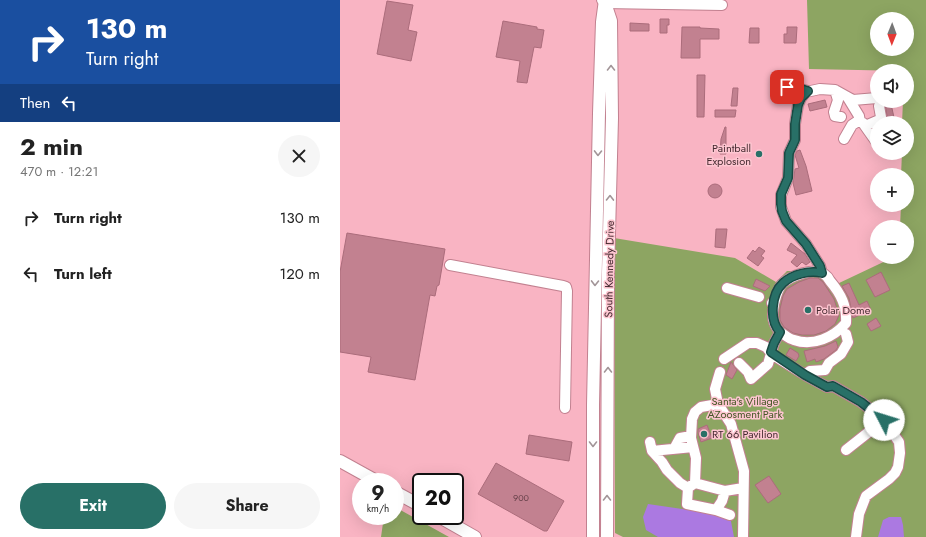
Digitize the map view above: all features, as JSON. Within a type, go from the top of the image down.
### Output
[{"type":"main road","name":"South Kennedy Drive","points":[[604,1],[611,21],[612,127],[608,280],[608,537]]},
{"type":"main road","name":"South Kennedy Drive","points":[[593,537],[593,405],[598,136],[604,1]]},
{"type":"main road","points":[[340,461],[362,473]]},
{"type":"main road","points":[[454,525],[475,537]]},
{"type":"street","points":[[604,1],[722,5]]},
{"type":"street","points":[[779,87],[793,87],[810,91],[827,89],[835,90],[848,98],[870,101]]},
{"type":"street","points":[[835,90],[838,100],[834,112],[836,116],[841,117]]},
{"type":"street","points":[[810,91],[815,100]]},
{"type":"street","points":[[810,91],[801,98],[798,105],[795,124],[795,140],[789,153],[788,178],[781,194],[781,204],[786,221],[806,244],[820,266],[822,273]]},
{"type":"street","points":[[848,98],[862,124],[870,134]]},
{"type":"street","points":[[844,139],[852,125],[856,122],[862,124],[879,120],[881,117],[879,108]]},
{"type":"street","points":[[598,136],[612,127]]},
{"type":"street","points":[[450,265],[563,286],[566,288],[564,408]]},
{"type":"street","points":[[815,271],[822,273],[837,289],[844,303],[846,323],[829,337],[816,341],[799,342],[793,340],[780,332],[776,327],[772,314],[773,303],[782,284],[792,276],[815,271]]},
{"type":"street","points":[[727,288],[759,297]]},
{"type":"street","points":[[739,363],[748,372],[751,379],[768,364],[774,343],[780,332]]},
{"type":"street","points":[[825,370],[829,363],[841,354],[848,342],[846,334]]},
{"type":"street","points":[[724,359],[748,343],[757,343],[766,347],[805,375],[827,387],[833,386]]},
{"type":"street","points":[[805,375],[810,371],[825,370]]},
{"type":"street","points":[[825,370],[833,386],[861,402],[884,420],[899,442],[900,453],[898,467],[895,473],[866,496],[859,514],[856,537]]},
{"type":"street","points":[[720,372],[715,389],[718,404],[731,424],[744,471],[743,537]]},
{"type":"street","points":[[718,404],[701,407],[695,412],[692,419],[691,436],[696,458],[687,504],[716,510],[730,515]]},
{"type":"street","points":[[846,450],[884,420]]},
{"type":"street","points":[[674,449],[680,438],[691,436]]},
{"type":"street","points":[[693,447],[674,449],[651,447],[675,479],[680,483],[725,491],[743,488]]},
{"type":"street","points":[[716,510],[722,501],[725,491]]},
{"type":"green space","name":"Santa's Village AZoosment Park","points":[[807,0],[926,0],[926,537],[623,537],[615,533],[614,238],[735,258],[776,282],[787,271],[817,271],[837,284],[879,264],[914,264],[914,220],[900,220],[901,212],[914,212],[914,168],[901,168],[902,160],[914,160],[914,116],[902,116],[903,108],[914,108],[914,64],[870,64],[870,70],[809,69]]},
{"type":"green space","points":[[404,512],[412,516],[412,525],[427,525],[449,537],[381,537],[383,525],[404,525]]},
{"type":"shaded area","points":[[648,504],[730,516],[734,537],[658,537],[646,530],[643,517]]},
{"type":"shaded area","points":[[889,517],[901,517],[904,537],[878,537],[883,520]]},
{"type":"building","points":[[387,1],[413,5],[408,30],[417,32],[411,61],[377,54]]},
{"type":"building","points":[[660,19],[669,19],[667,33],[660,33]]},
{"type":"building","points":[[503,21],[537,27],[537,29],[544,30],[541,48],[534,47],[527,83],[517,82],[520,61],[496,57]]},
{"type":"building","points":[[630,23],[649,24],[649,31],[630,31]]},
{"type":"building","points":[[682,27],[719,29],[719,39],[700,39],[700,58],[681,58]]},
{"type":"building","points":[[787,27],[797,27],[796,43],[784,43],[784,34],[787,34]]},
{"type":"building","points":[[750,28],[759,28],[759,43],[749,43]]},
{"type":"building","points":[[697,75],[705,75],[704,117],[697,117]]},
{"type":"building","points":[[733,88],[738,88],[737,106],[731,106]]},
{"type":"building","points":[[825,100],[827,107],[810,111],[808,104]]},
{"type":"building","points":[[886,108],[892,108],[894,116],[887,116]]},
{"type":"building","points":[[715,110],[736,110],[735,117],[715,117]]},
{"type":"building","points":[[725,127],[726,154],[720,154],[721,139]]},
{"type":"building","points":[[800,150],[806,166],[812,191],[796,195],[793,183],[795,169],[799,168],[795,155],[797,151]]},
{"type":"building","points":[[715,184],[720,186],[722,191],[720,196],[715,198],[710,196],[708,191],[710,186]]},
{"type":"building","points":[[716,229],[727,229],[725,248],[715,247]]},
{"type":"building","points":[[347,233],[445,249],[439,285],[437,286],[435,296],[430,295],[415,380],[368,372],[371,357],[340,352],[340,272]]},
{"type":"building","points":[[791,243],[805,254],[810,262],[806,265],[802,262],[797,267],[791,262],[797,255],[787,250]]},
{"type":"building","points":[[759,247],[765,251],[761,256],[764,258],[758,266],[747,258],[753,250],[755,252]]},
{"type":"building","points":[[881,272],[890,290],[875,297],[866,280]]},
{"type":"building","name":"Polar Dome","points":[[810,278],[818,278],[823,282],[834,299],[839,315],[835,324],[826,331],[814,335],[793,333],[784,327],[780,320],[780,309],[783,296],[787,289]]},
{"type":"building","points":[[756,279],[770,286],[765,291],[753,286]]},
{"type":"building","points":[[849,283],[859,305],[867,301],[871,310],[853,318],[849,298],[842,286]]},
{"type":"building","points":[[876,318],[881,326],[871,331],[867,324]]},
{"type":"building","points":[[836,341],[838,347],[836,350],[824,359],[816,362],[815,359],[807,362],[804,351],[825,346]]},
{"type":"building","points":[[790,348],[798,353],[799,356],[796,361],[786,355]]},
{"type":"building","points":[[731,362],[737,370],[732,379],[726,375]]},
{"type":"building","name":"RT 66 Pavilion","points":[[707,425],[712,438],[701,442],[698,429]]},
{"type":"building","points":[[529,435],[572,442],[569,461],[526,454]]},
{"type":"building","points":[[496,463],[564,501],[547,531],[544,531],[478,494]]},
{"type":"building","points":[[769,476],[781,494],[768,503],[755,485]]},
{"type":"place","name":"Paintball Explosion","points":[[759,154]]},
{"type":"place","name":"Polar Dome","points":[[808,310]]},
{"type":"place","name":"RT 66 Pavilion","points":[[704,434]]},
{"type":"route","points":[[787,87],[808,91],[799,102],[795,124],[795,140],[789,153],[788,178],[781,194],[781,207],[786,221],[806,244],[820,266],[822,273],[815,271],[792,276],[782,284],[778,291],[772,314],[776,327],[780,332],[771,352],[805,375],[827,387],[833,386],[861,402],[884,420]]}]
